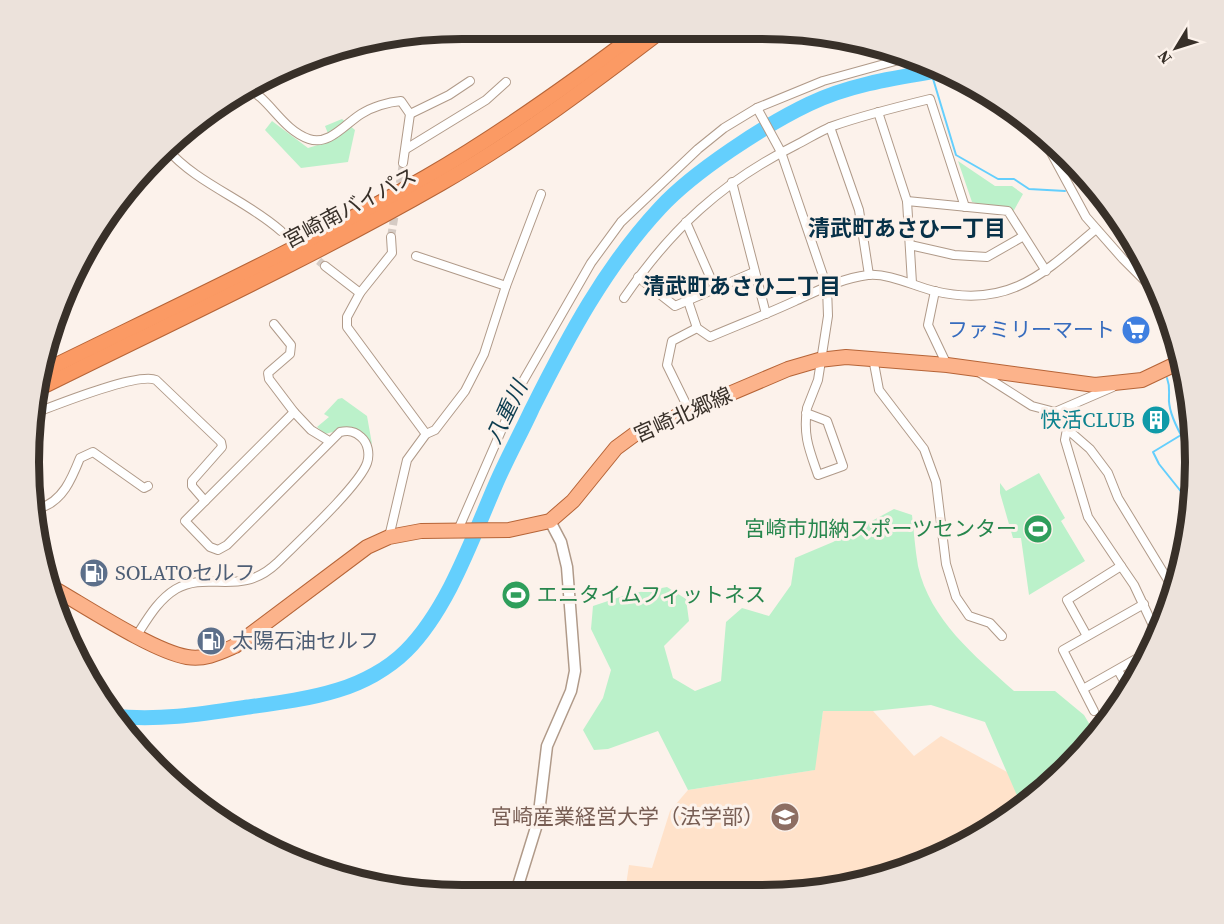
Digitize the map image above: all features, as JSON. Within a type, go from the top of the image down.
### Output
[{"type":"highway","name":"宮崎南バイパス","points":[[49,368],[322,233],[427,177],[508,126],[630,39]]},
{"type":"highway","name":"宮崎南バイパス","points":[[46,385],[330,244],[441,184],[519,135],[651,39]]},
{"type":"main road","name":"宮崎北郷線","points":[[59,591],[137,635],[187,657],[212,657],[235,646],[367,547],[389,537],[421,531],[509,530],[550,521],[573,501],[616,448],[635,434],[788,369],[819,360],[846,357],[873,358],[947,364],[1095,385],[1142,380],[1174,365]]},
{"type":"street","points":[[458,530],[522,383],[591,263],[621,222],[670,174],[724,128],[823,81],[897,61]]},
{"type":"street","points":[[410,114],[449,95],[470,81]]},
{"type":"street","points":[[406,149],[486,100],[506,82]]},
{"type":"street","points":[[256,93],[285,125],[310,139],[324,140],[362,114],[391,102],[400,101],[410,114],[403,163]]},
{"type":"street","points":[[624,298],[638,277],[686,222],[732,182],[779,149],[830,127],[878,112],[930,99],[965,207]]},
{"type":"street","points":[[760,111],[779,149],[826,287],[828,315],[819,360],[818,380],[806,413],[804,431],[818,475],[843,466],[827,421],[806,413]]},
{"type":"street","points":[[878,112],[907,201],[912,283]]},
{"type":"street","points":[[830,127],[859,210],[869,274]]},
{"type":"street","points":[[172,154],[186,169],[262,214],[281,231]]},
{"type":"street","points":[[1054,156],[1096,229],[1142,277]]},
{"type":"street","points":[[732,182],[766,314]]},
{"type":"street","points":[[389,537],[407,460],[426,434],[435,430],[465,391],[484,354],[506,286],[541,194]]},
{"type":"street","points":[[907,201],[1008,211],[1022,237],[1046,271]]},
{"type":"street","points":[[686,222],[715,288]]},
{"type":"street","points":[[687,301],[698,327],[710,337],[826,287],[869,274],[912,283],[935,291],[971,297],[1002,292],[1024,285],[1046,271],[1096,229]]},
{"type":"street","points":[[392,237],[392,253],[360,293],[347,317],[347,327],[426,434]]},
{"type":"street","points":[[910,244],[954,255],[987,257],[1022,237]]},
{"type":"street","points":[[416,256],[506,286]]},
{"type":"street","points":[[325,266],[360,293]]},
{"type":"street","points":[[638,277],[675,306],[754,272]]},
{"type":"street","points":[[935,291],[928,325],[947,364]]},
{"type":"street","points":[[274,324],[291,345],[290,354],[268,373],[269,379],[311,430],[329,441]]},
{"type":"street","points":[[689,410],[667,365],[672,341],[698,327]]},
{"type":"street","points":[[873,358],[879,390],[924,449],[936,482],[946,564],[956,597],[969,616],[990,623],[1002,636]]},
{"type":"street","points":[[974,369],[1032,406],[1055,412],[1119,384]]},
{"type":"street","points":[[43,410],[100,390],[144,379],[156,380],[221,442],[222,447],[192,481],[192,486],[205,501]]},
{"type":"street","points":[[137,635],[157,606],[178,588],[193,584],[242,582],[266,574],[359,478],[366,464],[367,445],[357,433],[348,430],[340,432],[227,545],[218,550],[210,547],[185,521],[294,412]]},
{"type":"street","points":[[1055,412],[1067,429],[1090,449],[1108,473],[1118,498],[1168,580]]},
{"type":"street","points":[[1067,429],[1065,440],[1089,517],[1144,604],[1153,624]]},
{"type":"street","points":[[42,507],[47,506],[69,485],[80,458],[93,452],[144,488],[148,486]]},
{"type":"street","points":[[517,885],[538,821],[547,746],[571,691],[575,671],[567,567],[561,542],[550,521]]},
{"type":"street","points":[[1087,636],[1067,600],[1121,567]]},
{"type":"street","points":[[1094,711],[1063,651],[1144,604]]},
{"type":"street","points":[[1083,689],[1135,660]]},
{"type":"street","points":[[1118,670],[1124,680]]},
{"type":"shaded area","points":[[823,711],[873,711],[914,756],[941,736],[1034,786],[974,828],[924,853],[871,871],[845,877],[790,884],[626,885],[629,865],[652,868],[670,811],[688,790],[814,770]]},
{"type":"green space","points":[[342,119],[355,130],[348,162],[301,168],[265,130],[272,121],[308,148],[331,141],[325,126]]},
{"type":"green space","points":[[958,161],[995,186],[1012,186],[1023,194],[1013,212],[972,202]]},
{"type":"green space","points":[[342,398],[367,416],[372,444],[354,428],[325,434],[317,427],[329,417],[324,414],[338,399]]},
{"type":"green space","name":"宮崎市加納スポーツセンター","points":[[1039,473],[1065,518],[1061,521],[1085,561],[1029,595],[1021,538],[1013,538],[1000,493],[1000,483],[1006,491]]},
{"type":"green space","points":[[894,509],[912,515],[918,566],[924,585],[943,620],[956,636],[1014,691],[1055,691],[1084,715],[1092,728],[1061,761],[1019,799],[985,722],[931,705],[873,711],[823,711],[815,770],[688,790],[658,731],[608,749],[594,750],[583,730],[603,698],[611,670],[591,629],[593,606],[629,594],[667,587],[686,599],[689,621],[664,646],[673,678],[695,691],[721,681],[726,622],[742,608],[769,616],[791,585],[795,558],[833,542]]},
{"type":"waterway","name":"八重川","points":[[124,717],[180,716],[305,698],[347,687],[374,675],[391,664],[421,634],[447,594],[508,457],[559,356],[589,304],[622,254],[660,208],[674,194],[730,150],[809,104],[855,87],[927,73]]},
{"type":"waterway","points":[[932,75],[956,155],[998,179],[1014,179],[1029,189],[1065,191]]},
{"type":"waterway","points":[[1167,378],[1171,412],[1181,435],[1153,452],[1159,464],[1183,495]]},
{"type":"tunnel","points":[[398,195],[403,163]]},
{"type":"tunnel","points":[[391,237],[396,207]]},
{"type":"tunnel","points":[[281,231],[325,266]]},
{"type":"place","name":"ファミリーマート","points":[[1136,330]]},
{"type":"place","name":"快活CLUB","points":[[1156,420]]},
{"type":"place","name":"宮崎市加納スポーツセンター","points":[[1038,529]]},
{"type":"place","name":"SOLATOセルフ","points":[[94,573]]},
{"type":"place","name":"エニタイムフィットネス","points":[[516,595]]},
{"type":"place","name":"太陽石油セルフ","points":[[211,641]]},
{"type":"place","name":"宮崎産業経営大学（法学部）","points":[[785,817]]},
{"type":"district","name":"清武町あさひ一丁目","points":[[907,228]]},
{"type":"district","name":"清武町あさひ二丁目","points":[[742,286]]}]
